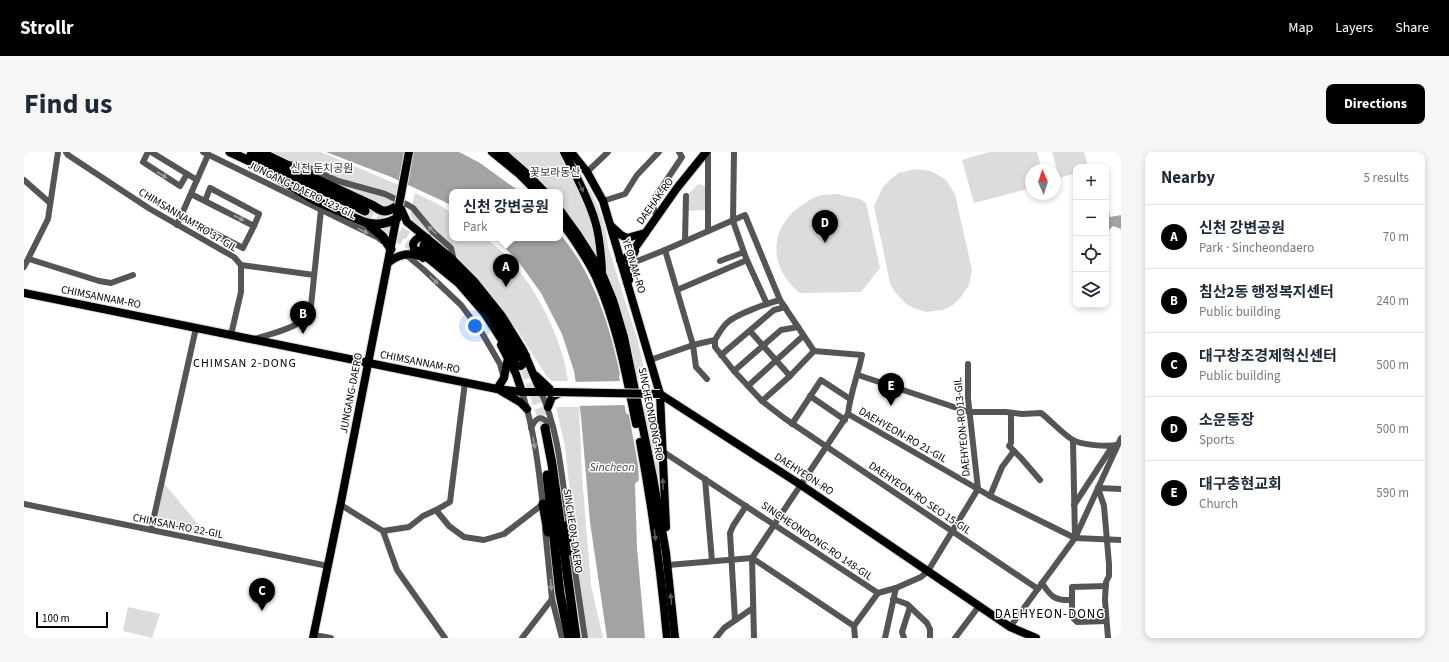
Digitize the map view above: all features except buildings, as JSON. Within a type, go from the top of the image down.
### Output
[{"type":"highway","points":[[230,152],[253,163],[314,200],[372,221],[377,215],[373,205]]},
{"type":"highway","points":[[244,152],[364,218],[380,234],[391,249]]},
{"type":"highway","points":[[260,152],[353,197],[373,205],[380,210],[390,210],[400,205]]},
{"type":"highway","points":[[364,218],[391,223],[397,218]]},
{"type":"highway","points":[[423,247],[485,313],[517,358]]},
{"type":"highway","name":"SINCHEON-DAERO","points":[[542,428],[552,464],[560,594],[573,618],[576,638]]},
{"type":"highway","points":[[543,504],[560,594]]},
{"type":"highway","points":[[560,594],[568,525]]},
{"type":"highway","name":"SINCHEON-DAERO","points":[[564,638],[573,618]]},
{"type":"main road","name":"JUNGANG-DAERO","points":[[313,636],[341,505],[409,152]]},
{"type":"main road","points":[[492,152],[519,174],[534,189]]},
{"type":"main road","points":[[502,152],[526,172],[542,189]]},
{"type":"main road","points":[[564,152],[586,196],[595,220],[601,246],[602,270],[598,273]]},
{"type":"main road","name":"YEONAM-RO","points":[[571,152],[587,172],[603,201],[660,394],[668,565]]},
{"type":"main road","name":"DAEHAK-RO","points":[[620,260],[626,258],[635,249],[656,217],[685,178],[707,152]]},
{"type":"main road","points":[[400,205],[402,214],[423,247],[454,261],[474,281],[502,316],[517,358],[516,374],[522,392]]},
{"type":"main road","name":"SINCHEONDONG-RO","points":[[563,214],[576,232],[613,300],[624,337],[668,565],[675,638]]},
{"type":"main road","name":"SINCHEONDONG-RO","points":[[563,224],[598,273],[618,340],[640,440],[654,524],[667,638]]},
{"type":"main road","points":[[610,226],[627,238],[645,233]]},
{"type":"main road","points":[[388,262],[423,247]]},
{"type":"main road","points":[[629,289],[630,262],[635,249]]},
{"type":"main road","name":"CHIMSANNAM-RO","points":[[24,293],[465,382],[522,392],[541,392]]},
{"type":"main road","points":[[517,358],[555,394]]},
{"type":"main road","points":[[517,358],[497,388],[520,402],[527,409]]},
{"type":"main road","points":[[534,373],[541,392],[555,394],[660,394]]},
{"type":"main road","points":[[548,407],[555,394]]},
{"type":"main road","name":"DAEHYEON-RO","points":[[660,394],[801,485],[1010,627],[1036,638]]},
{"type":"street","points":[[24,267],[48,219],[58,152]]},
{"type":"street","name":"CHIMSANNAM-RO 37-GIL","points":[[66,152],[68,155],[104,180],[177,225],[234,257],[241,265],[241,292],[231,334]]},
{"type":"street","points":[[148,152],[142,162],[180,186],[187,174]]},
{"type":"street","points":[[151,152],[197,180]]},
{"type":"street","points":[[587,172],[608,152]]},
{"type":"street","points":[[603,201],[625,194],[638,175],[659,152]]},
{"type":"street","points":[[656,217],[653,206],[654,199],[682,157],[679,152]]},
{"type":"street","name":"DAEHAK-RO","points":[[707,152],[708,231]]},
{"type":"street","points":[[734,152],[733,221],[747,260],[767,304]]},
{"type":"street","points":[[177,225],[197,180],[205,153]]},
{"type":"street","name":"JUNGANG-DAERO 123-GIL","points":[[205,153],[377,237],[391,249]]},
{"type":"street","points":[[282,163],[305,166],[338,181],[385,194],[408,205],[450,248],[454,261]]},
{"type":"street","points":[[24,180],[50,203]]},
{"type":"street","points":[[181,216],[243,248],[259,214],[210,188],[205,201]]},
{"type":"street","points":[[191,194],[254,226]]},
{"type":"street","name":"DAEHAK-RO","points":[[685,241],[686,196]]},
{"type":"street","points":[[254,339],[289,327],[300,322],[307,316],[311,306],[321,210]]},
{"type":"street","points":[[630,269],[635,262],[745,215],[780,300],[814,351]]},
{"type":"street","points":[[635,249],[638,258],[642,259]]},
{"type":"street","points":[[665,250],[693,345],[696,367],[707,379]]},
{"type":"street","points":[[720,261],[744,252]]},
{"type":"street","points":[[405,254],[461,305],[482,333],[500,364],[504,378]]},
{"type":"street","name":"CHIMSANNAM-RO","points":[[29,258],[99,281],[111,283],[133,275]]},
{"type":"street","points":[[677,290],[747,260]]},
{"type":"street","points":[[241,265],[314,274]]},
{"type":"street","points":[[650,360],[693,345],[715,340],[722,328],[730,321],[767,304],[780,300]]},
{"type":"street","points":[[721,354],[774,310],[785,308]]},
{"type":"street","points":[[734,371],[781,330],[798,327]]},
{"type":"street","points":[[151,530],[196,328]]},
{"type":"street","points":[[750,331],[790,376]]},
{"type":"street","points":[[748,386],[804,336]]},
{"type":"street","name":"DAEHYEON-RO SEO 15-GIL","points":[[715,340],[715,347],[734,371],[762,401],[792,424],[952,531],[1040,586],[1049,594],[1059,600],[1072,600]]},
{"type":"street","points":[[754,638],[752,558],[846,417],[862,355],[814,351]]},
{"type":"street","points":[[762,401],[790,376],[814,351]]},
{"type":"street","name":"DAEHYEON-RO 13-GIL","points":[[928,572],[978,489],[969,412],[968,364]]},
{"type":"street","points":[[858,375],[969,412],[1022,414],[1041,413],[1073,441],[1097,446],[1114,446]]},
{"type":"street","points":[[792,424],[821,380],[850,400]]},
{"type":"street","points":[[382,532],[409,527],[423,516],[450,502],[465,382]]},
{"type":"street","points":[[522,392],[527,409],[542,428],[561,466],[568,525],[573,618],[585,638]]},
{"type":"street","points":[[436,510],[449,526],[464,537],[484,540],[504,534],[543,504],[540,479],[542,428],[548,407],[541,392]]},
{"type":"street","name":"DAEHYEON-RO 21-GIL","points":[[810,396],[990,496],[1075,538],[1121,540]]},
{"type":"street","points":[[1011,413],[1011,443],[1009,446],[1040,480]]},
{"type":"street","points":[[1074,505],[1110,450],[1121,438]]},
{"type":"street","points":[[1073,441],[1075,538]]},
{"type":"street","points":[[1010,627],[1075,538],[1098,488],[1114,446]]},
{"type":"street","name":"SINCHEONDONG-RO 148-GIL","points":[[662,451],[878,593]]},
{"type":"street","points":[[990,496],[1002,468],[1014,451]]},
{"type":"street","points":[[705,479],[712,560]]},
{"type":"street","points":[[1098,488],[1121,489]]},
{"type":"street","points":[[1098,488],[1104,506],[1110,570],[1106,582],[1106,621],[1108,638]]},
{"type":"street","name":"CHIMSAN-RO 22-GIL","points":[[24,504],[328,566]]},
{"type":"street","points":[[341,505],[382,532],[397,570],[445,638]]},
{"type":"street","name":"SINCHEONDONG-RO 148-GIL","points":[[732,559],[731,529],[746,506]]},
{"type":"street","points":[[668,565],[712,560],[752,558],[854,626]]},
{"type":"street","points":[[732,559],[735,620]]},
{"type":"street","points":[[855,638],[854,626],[878,593],[896,588],[921,577],[928,572]]},
{"type":"street","points":[[1106,586],[1072,587],[1072,617],[1078,622],[1106,621]]},
{"type":"street","points":[[885,638],[896,588]]},
{"type":"street","points":[[560,594],[564,638]]},
{"type":"street","points":[[522,638],[560,594]]},
{"type":"street","points":[[893,599],[907,604],[927,623],[930,629],[930,638]]},
{"type":"street","points":[[955,638],[979,606]]},
{"type":"street","points":[[904,638],[902,632],[910,607]]},
{"type":"street","points":[[716,638],[724,628],[753,608]]},
{"type":"street","points":[[313,636],[331,638]]},
{"type":"green space","name":"신천 둔치공원","points":[[248,152],[321,152],[399,185],[396,204],[388,210]]},
{"type":"green space","name":"꽃보라동산","points":[[508,152],[562,152],[579,172],[593,195],[603,221],[608,246],[638,342],[645,374],[637,380],[627,340],[563,213],[563,189],[545,189],[530,172]]},
{"type":"green space","points":[[989,152],[1037,152],[1040,164],[1025,164],[1025,190],[974,203],[962,160]]},
{"type":"green space","points":[[1052,152],[1084,152],[1087,164],[1073,164],[1073,174],[1061,177],[1061,164],[1055,164]]},
{"type":"green space","points":[[916,169],[931,171],[946,180],[955,194],[972,270],[969,285],[961,297],[953,305],[943,310],[926,312],[916,309],[906,304],[894,291],[890,283],[874,206],[883,187],[892,178],[899,173]]},
{"type":"green space","points":[[698,184],[705,186],[705,210],[687,211],[687,196]]},
{"type":"green space","points":[[415,193],[449,211],[449,241],[489,241],[508,258],[531,287],[548,317],[561,350],[568,381],[552,381],[547,377],[518,331],[487,292],[446,249],[415,224],[410,214]]},
{"type":"green space","points":[[836,194],[860,199],[866,203],[880,268],[861,292],[800,293],[790,283],[782,271],[778,260],[776,249],[782,227],[796,209],[811,199],[822,195]]},
{"type":"green space","points":[[646,406],[652,411],[664,522],[641,407]]},
{"type":"green space","points":[[556,407],[579,407],[582,475],[591,585],[603,638],[588,638],[580,584],[565,447]]},
{"type":"green space","points":[[162,481],[208,536],[165,528],[154,518]]},
{"type":"green space","points":[[128,607],[160,614],[152,638],[123,631]]},
{"type":"water","points":[[326,152],[459,152],[480,163],[516,189],[449,189],[449,204],[391,177]]},
{"type":"water","points":[[1109,212],[1110,217],[1121,215],[1121,229],[1113,226],[1109,230]]},
{"type":"water","name":"Sincheon","points":[[563,238],[582,266],[599,300],[616,355],[626,413],[629,415],[638,465],[639,480],[635,484],[637,548],[645,638],[607,638],[590,522],[581,416],[574,371],[562,334],[541,293],[518,261],[498,241],[563,241]]},
{"type":"pier","points":[[622,381],[626,405],[577,406],[573,382]]},
{"type":"tunnel","points":[[365,211],[421,243]]},
{"type":"tunnel","points":[[371,223],[419,250]]},
{"type":"tunnel","points":[[521,357],[545,426]]},
{"type":"place","name":"소운동장","points":[[825,243]]},
{"type":"place","name":"신천 강변공원","points":[[506,287]]},
{"type":"place","name":"침산2동 행정복지센터","points":[[303,334]]},
{"type":"place","name":"대구충현교회","points":[[891,406]]},
{"type":"place","name":"대구창조경제혁신센터","points":[[262,611]]},
{"type":"district","name":"CHIMSAN 2-DONG","points":[[245,363]]},
{"type":"district","name":"DAEHYEON-DONG","points":[[1050,614]]}]
